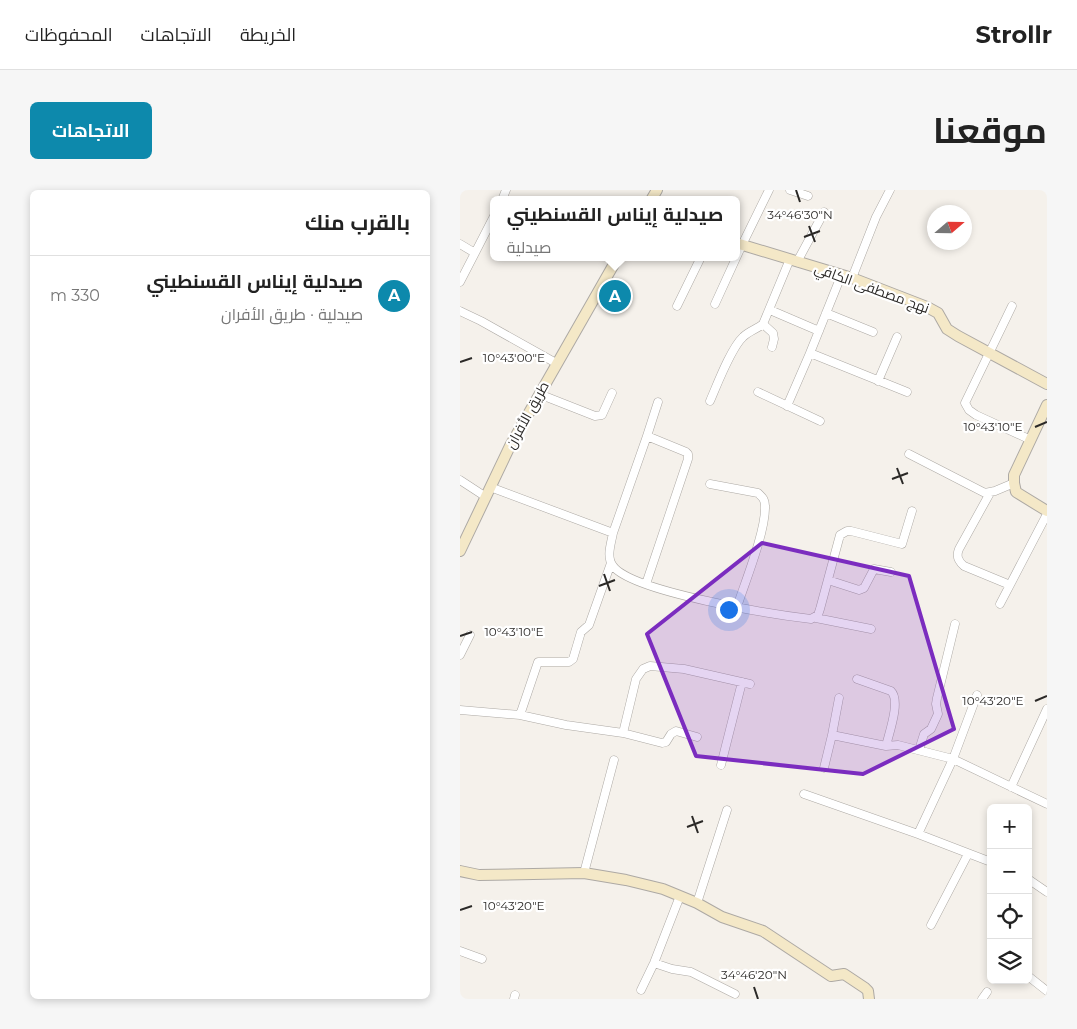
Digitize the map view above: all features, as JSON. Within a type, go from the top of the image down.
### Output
[{"type":"street","points":[[740,242],[769,190]]},
{"type":"street","points":[[790,190],[808,196]]},
{"type":"street","points":[[852,278],[876,217],[890,190]]},
{"type":"street","points":[[710,401],[740,339],[748,332],[764,324],[794,260],[824,212]]},
{"type":"street","points":[[460,282],[490,224]]},
{"type":"street","points":[[460,244],[475,254]]},
{"type":"street","name":"نهج مصطفى الكافي","points":[[740,244],[852,278],[927,307],[938,313],[947,329],[1047,384]]},
{"type":"street","name":"طريق الأفران","points":[[460,551],[510,446],[616,261]]},
{"type":"street","points":[[677,306],[699,261]]},
{"type":"street","points":[[715,304],[732,261]]},
{"type":"street","points":[[787,406],[841,276]]},
{"type":"street","points":[[1012,306],[965,403],[969,410],[976,415],[1031,440]]},
{"type":"street","points":[[770,310],[819,331]]},
{"type":"street","points":[[460,311],[556,363]]},
{"type":"street","points":[[826,313],[873,332]]},
{"type":"street","points":[[764,324],[773,333],[772,347]]},
{"type":"street","points":[[878,381],[897,337]]},
{"type":"street","points":[[810,353],[906,392]]},
{"type":"street","points":[[758,392],[820,421]]},
{"type":"street","points":[[539,394],[598,416],[602,415],[612,393]]},
{"type":"street","points":[[520,715],[538,662],[569,662],[573,659],[581,632],[589,625],[611,563],[610,552],[613,533],[658,402]]},
{"type":"street","points":[[1000,604],[1047,512],[1016,492],[1014,475],[1047,405]]},
{"type":"street","points":[[646,584],[688,459],[686,452],[647,436]]},
{"type":"street","points":[[909,454],[982,492],[990,493],[1014,483]]},
{"type":"street","points":[[460,480],[488,492],[613,533]]},
{"type":"street","points":[[710,484],[758,493],[763,498],[765,505],[760,537],[737,607]]},
{"type":"street","points":[[990,493],[959,548],[957,556],[964,566],[1010,584]]},
{"type":"street","points":[[816,618],[840,535],[851,531],[902,544],[912,511]]},
{"type":"street","points":[[611,563],[619,573],[646,584],[687,596],[737,607],[806,619],[816,618],[871,629]]},
{"type":"street","points":[[828,580],[859,590],[864,588],[874,569],[890,572]]},
{"type":"street","points":[[919,750],[924,734],[931,729],[938,714],[937,698],[955,624]]},
{"type":"street","points":[[460,655],[470,635]]},
{"type":"street","points":[[623,732],[636,679],[643,669],[650,666],[684,669],[746,683],[721,765]]},
{"type":"street","points":[[857,679],[891,691],[895,695],[896,703],[886,746]]},
{"type":"street","points":[[918,834],[953,759],[978,695]]},
{"type":"street","points":[[824,768],[839,698]]},
{"type":"street","points":[[1012,787],[1047,709]]},
{"type":"street","points":[[460,710],[520,715],[566,725],[623,732],[662,743],[667,741],[671,734],[676,731],[697,737]]},
{"type":"street","points":[[832,735],[886,746],[898,745],[953,759],[1047,804]]},
{"type":"street","points":[[584,873],[614,760]]},
{"type":"street","points":[[804,794],[987,861]]},
{"type":"street","points":[[697,904],[727,810]]},
{"type":"street","points":[[931,925],[968,854]]},
{"type":"street","points":[[460,872],[479,875],[584,873],[663,889],[722,917],[767,934],[831,976],[846,975],[868,990],[869,999]]},
{"type":"street","points":[[1032,882],[1047,892]]},
{"type":"street","points":[[641,990],[654,963],[680,896]]},
{"type":"street","points":[[460,951],[482,959]]},
{"type":"street","points":[[654,963],[672,969],[691,972],[735,994]]},
{"type":"street","points":[[1032,979],[1047,991]]},
{"type":"highlighted area","points":[[762,543],[909,576],[954,729],[863,774],[696,756],[647,634]]},
{"type":"place","name":"صيدلية إيناس القسنطيني","points":[[615,296]]}]
